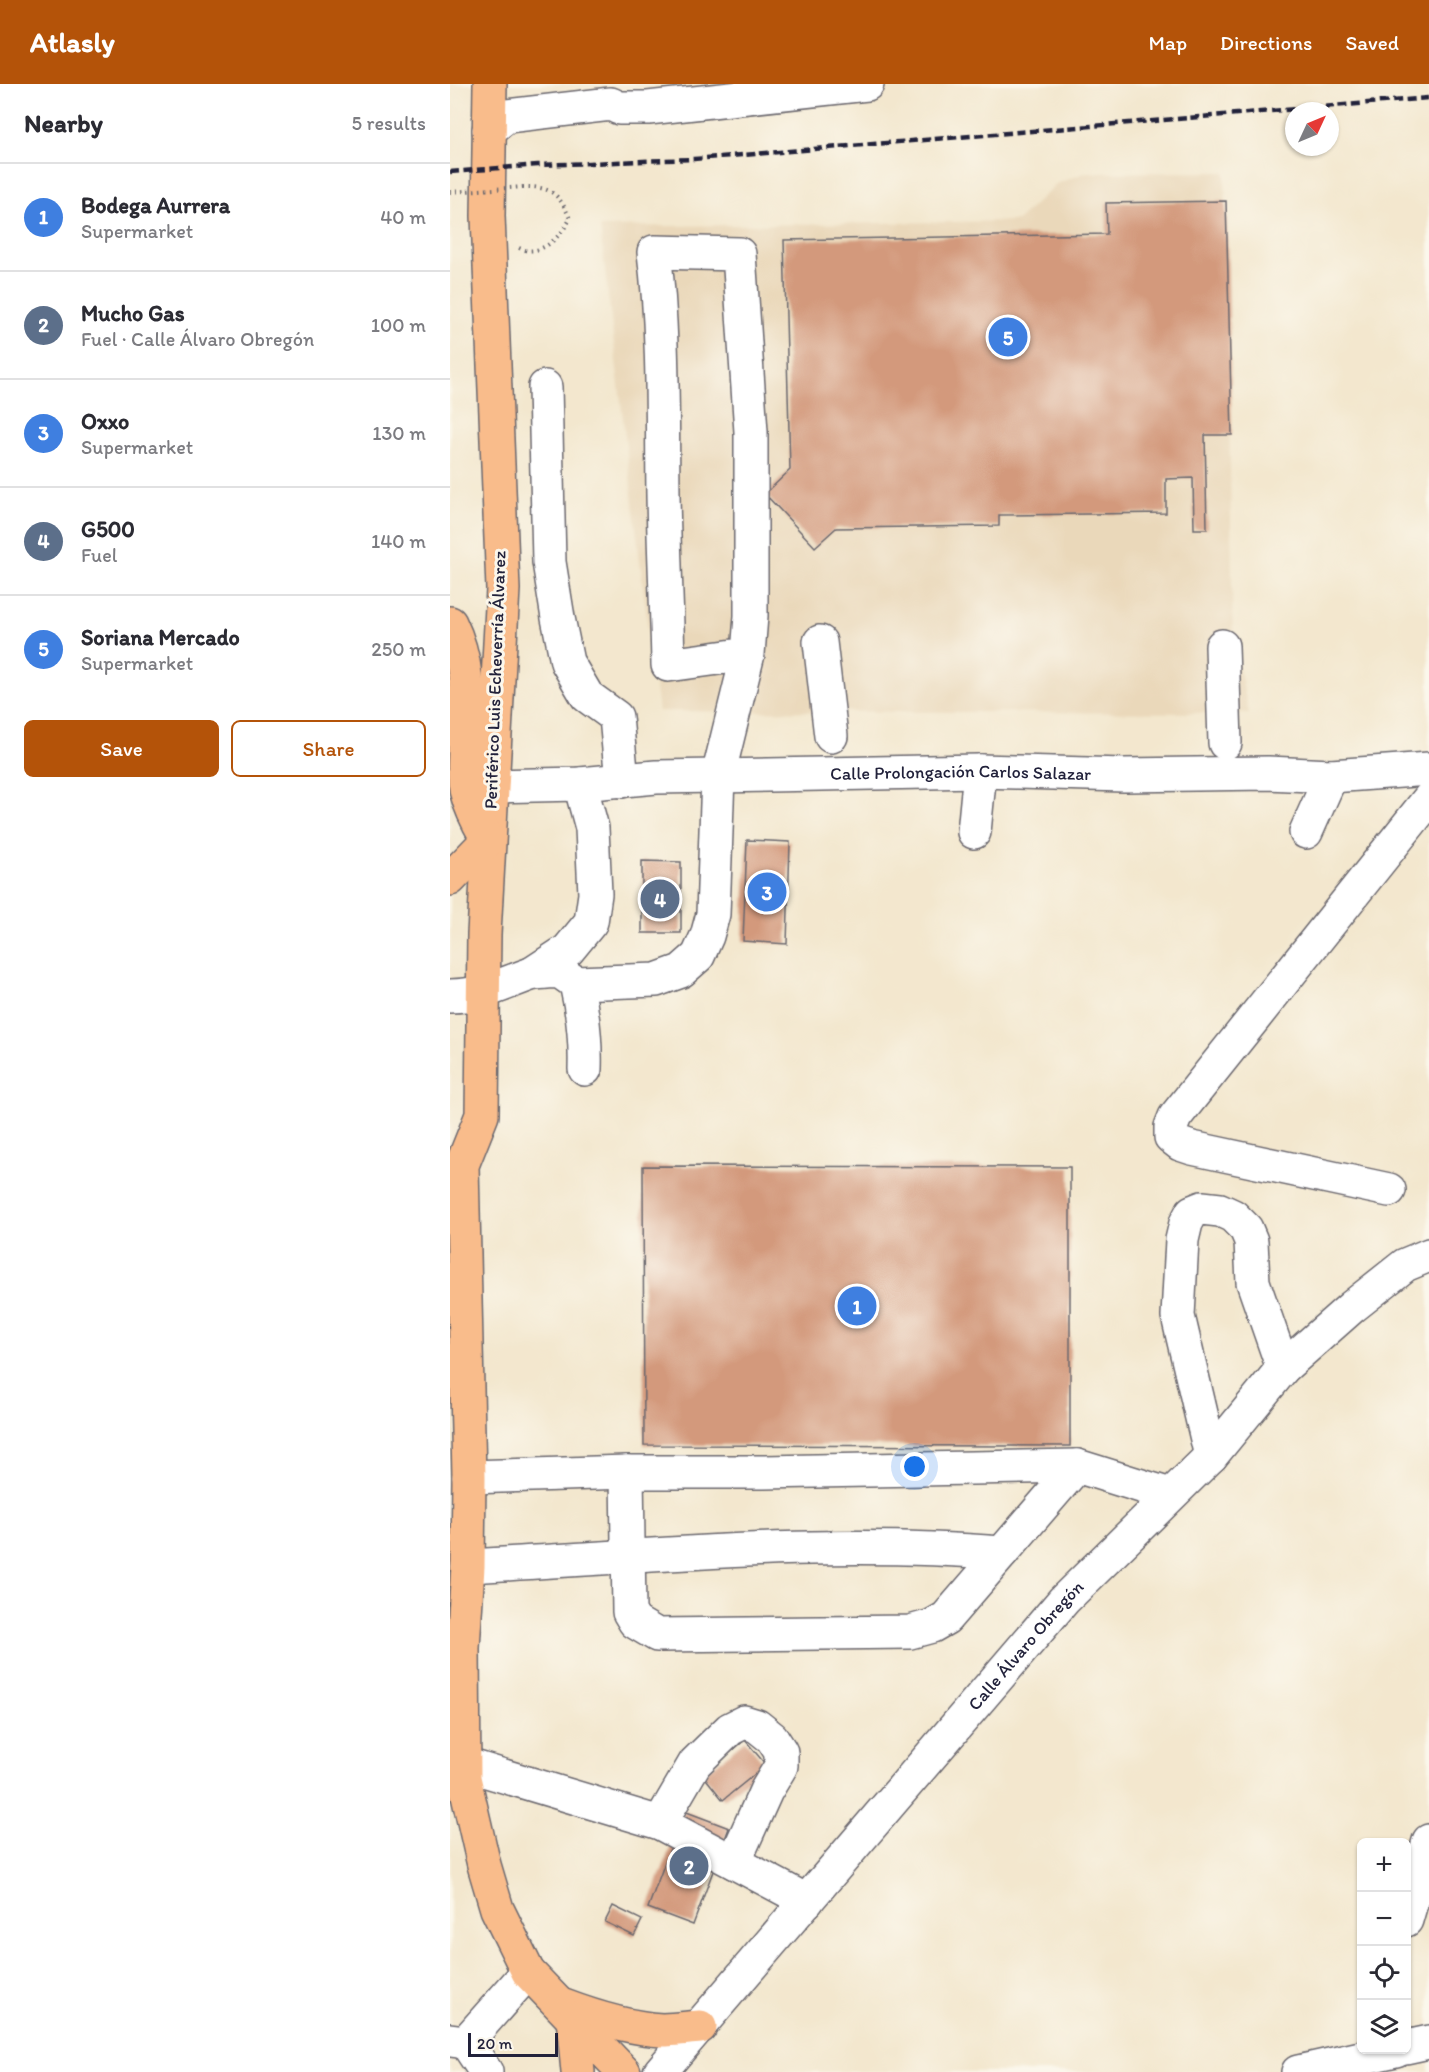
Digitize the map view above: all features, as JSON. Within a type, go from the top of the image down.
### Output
[{"type":"main road","name":"Periférico Luis Echeverría Álvarez","points":[[490,84],[488,216],[503,589],[488,840],[482,993],[482,1114],[456,1151],[469,1477],[464,1648],[464,1764],[466,1789],[497,1909],[528,1972],[624,2072]]},
{"type":"main road","points":[[450,623],[465,661],[467,793],[472,811],[488,840],[450,879]]},
{"type":"main road","points":[[578,2072],[565,2011],[643,2029],[700,2027]]},
{"type":"street","points":[[489,130],[507,116],[606,94],[619,108],[648,108],[846,85]]},
{"type":"street","points":[[450,996],[482,993],[533,974],[559,971],[576,983],[657,980],[681,971],[698,956],[707,936],[713,914],[718,776],[748,654],[751,605],[751,432],[739,254],[654,252],[658,284],[663,401],[668,665],[748,654]]},
{"type":"street","points":[[545,387],[549,562],[558,618],[567,662],[587,696],[616,717],[622,781]]},
{"type":"street","points":[[820,642],[831,736]]},
{"type":"street","points":[[1222,646],[1225,743]]},
{"type":"street","name":"Calle Prolongación Carlos Salazar","points":[[491,786],[580,784],[656,777],[980,771],[1124,775],[1268,773],[1331,776],[1429,769]]},
{"type":"street","points":[[974,832],[980,771]]},
{"type":"street","points":[[1306,832],[1331,776]]},
{"type":"street","points":[[533,974],[568,950],[591,922],[595,894],[592,828],[580,784]]},
{"type":"street","points":[[1389,1190],[1192,1148],[1180,1144],[1171,1137],[1171,1126],[1175,1117],[1429,799]]},
{"type":"street","points":[[576,983],[584,1015],[585,1069]]},
{"type":"street","points":[[1211,1456],[1178,1316],[1182,1240],[1186,1223],[1192,1212],[1202,1208],[1220,1210],[1233,1216],[1246,1229],[1251,1241],[1253,1282],[1282,1368]]},
{"type":"street","name":"Calle Álvaro Obregón","points":[[660,2072],[1064,1600],[1211,1456],[1282,1368],[1352,1307],[1405,1265],[1429,1255]]},
{"type":"street","points":[[627,1472],[629,1612],[635,1622],[643,1628],[657,1635],[910,1632],[932,1626],[946,1618],[1077,1466]]},
{"type":"street","points":[[469,1477],[627,1472],[764,1472],[1077,1466],[1170,1495]]},
{"type":"street","points":[[468,1566],[628,1555],[797,1548],[921,1549],[1002,1553]]},
{"type":"street","points":[[660,1822],[695,1762],[730,1729],[744,1722],[757,1726],[771,1738],[781,1752],[781,1766],[766,1791],[734,1862]]},
{"type":"street","points":[[464,1764],[660,1822],[807,1901]]},
{"type":"street","points":[[1411,1906],[1429,1841]]},
{"type":"street","points":[[486,2072],[458,2041],[528,1972]]},
{"type":"street","points":[[1411,2046],[1429,2042]]},
{"type":"street","points":[[1298,2072],[1374,2057]]},
{"type":"path","points":[[450,192],[540,186],[554,193],[564,205],[570,219],[564,231],[550,243],[536,250],[525,250],[513,245]]},
{"type":"shaded area","points":[[1225,172],[1233,641],[1249,713],[658,711],[600,227],[1017,221],[1056,184],[1084,173]]},
{"type":"building","points":[[1226,201],[1232,435],[1205,435],[1207,529],[1194,529],[1193,478],[1166,479],[1166,513],[999,515],[999,526],[836,528],[815,547],[765,494],[790,470],[784,240],[1107,234],[1106,203]]},
{"type":"building","points":[[747,840],[790,842],[787,944],[743,941]]},
{"type":"building","points":[[642,861],[681,862],[681,933],[642,933]]},
{"type":"building","points":[[643,1166],[1070,1167],[1070,1446],[644,1445]]},
{"type":"building","points":[[745,1740],[766,1765],[723,1800],[703,1775]]},
{"type":"building","points":[[684,1811],[729,1828],[693,1925],[648,1908]]},
{"type":"building","points":[[613,1906],[642,1920],[634,1936],[605,1922]]},
{"type":"railway","points":[[450,172],[538,165],[694,159],[1429,98]]},
{"type":"place","name":"Soriana Mercado","points":[[1008,337]]},
{"type":"place","name":"Oxxo","points":[[767,892]]},
{"type":"place","name":"G500","points":[[660,899]]},
{"type":"place","name":"Bodega Aurrera","points":[[857,1306]]},
{"type":"place","name":"Mucho Gas","points":[[689,1866]]}]
